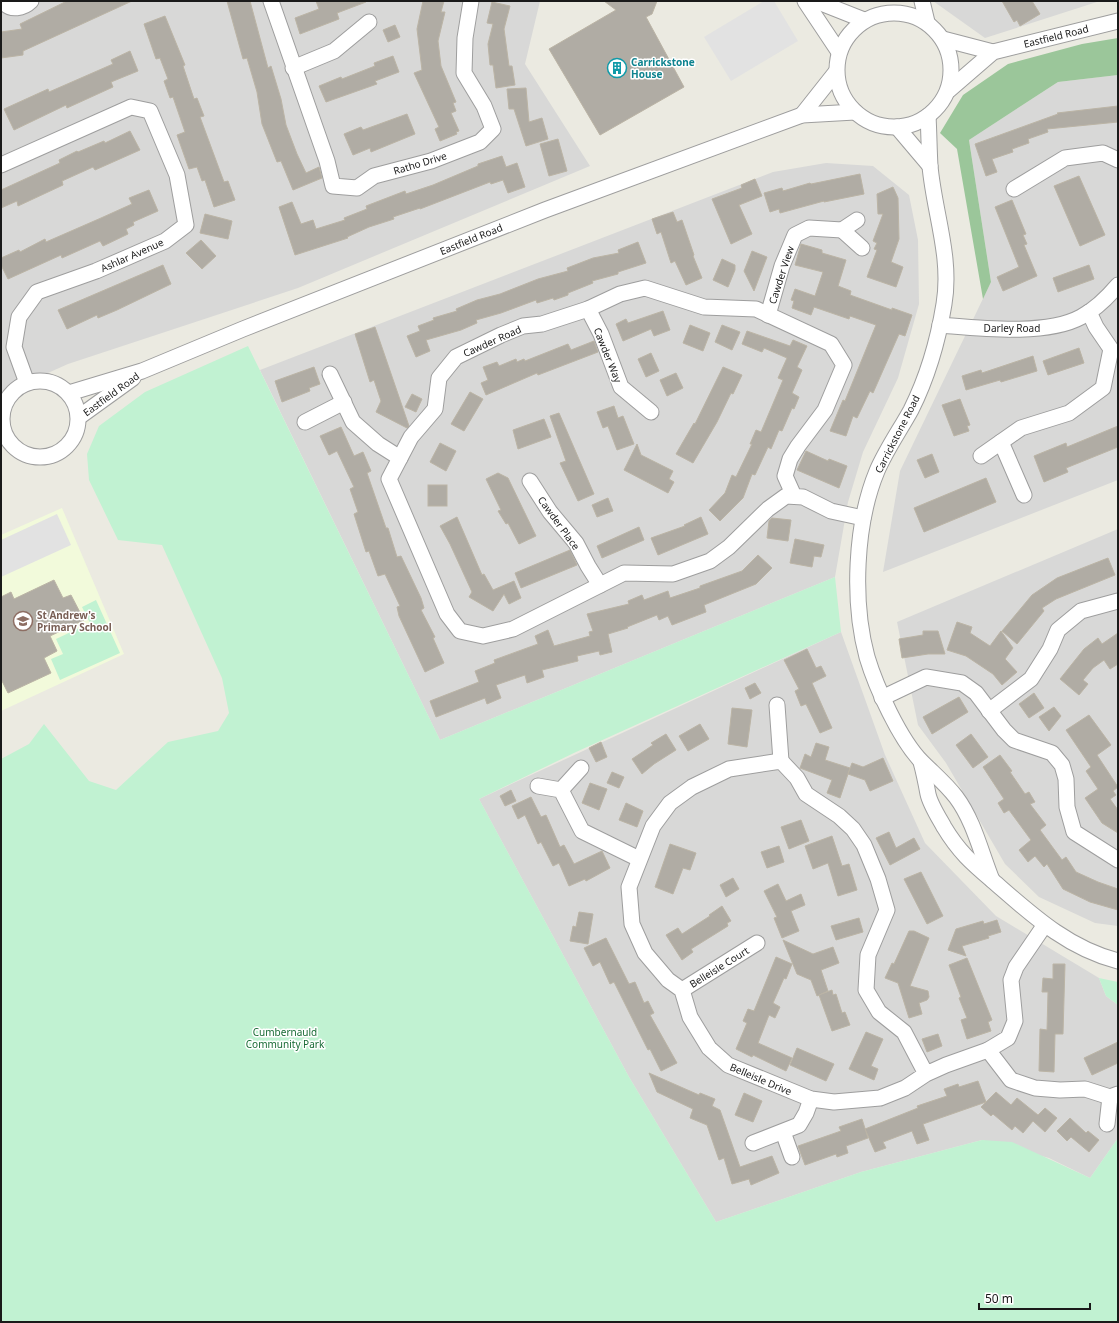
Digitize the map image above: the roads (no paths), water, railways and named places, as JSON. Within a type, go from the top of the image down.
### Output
[{"type":"street","points":[[3,1],[5,4],[15,8],[26,6],[31,1]]},
{"type":"street","name":"Ratho Drive","points":[[271,1],[293,68],[327,162],[333,186],[356,188],[374,176],[431,160],[480,142],[493,129],[484,106],[464,73],[465,38],[471,1]]},
{"type":"street","points":[[805,1],[839,52]]},
{"type":"street","points":[[816,1],[864,20]]},
{"type":"street","points":[[922,1],[927,22]]},
{"type":"street","points":[[897,6],[927,22],[943,39],[950,55],[952,73],[948,90],[940,104],[928,116],[913,124],[897,127],[882,126],[867,121],[855,112],[842,94],[836,72],[839,52],[853,29],[864,20],[897,6]]},
{"type":"street","name":"Eastfield Road","points":[[948,90],[993,52],[1118,21]]},
{"type":"street","points":[[293,68],[334,51],[368,22]]},
{"type":"street","name":"Eastfield Road","points":[[943,39],[993,52]]},
{"type":"street","points":[[802,115],[836,72]]},
{"type":"street","name":"Ashlar Avenue","points":[[1,164],[131,107],[150,110],[177,175],[186,225],[165,241],[96,271],[37,292],[19,317],[14,347],[27,383]]},
{"type":"street","name":"Eastfield Road","points":[[27,383],[14,390],[3,408],[1,420],[3,430],[8,441],[8,450],[38,458],[56,455],[66,448],[78,429],[79,417],[75,402],[69,393],[142,371],[243,329],[545,210],[802,115],[855,112]]},
{"type":"street","name":"Carrickstone Road","points":[[928,116],[930,166],[946,263],[945,301],[929,370],[912,408],[877,471],[863,518],[857,575],[860,629],[867,658],[882,698],[899,729],[921,762],[942,779],[967,815],[992,880]]},
{"type":"street","name":"Carrickstone Road","points":[[897,127],[930,166]]},
{"type":"street","points":[[1014,189],[1066,158],[1103,153],[1118,160]]},
{"type":"street","points":[[857,220],[842,230],[862,248]]},
{"type":"street","name":"Cawder View","points":[[768,315],[782,266],[795,235],[809,228],[842,230]]},
{"type":"street","name":"Darley Road","points":[[940,325],[982,329],[1046,328],[1080,318],[1105,301],[1118,285]]},
{"type":"street","name":"Cawder Road","points":[[645,288],[704,307],[756,309],[831,344],[844,365],[825,410],[790,459],[785,476],[794,496],[786,496],[768,509],[729,546],[710,561],[673,574],[624,573],[513,629],[483,636],[460,631],[447,614],[389,479],[411,437],[435,409],[439,378],[456,357],[523,326],[542,324],[588,309],[620,294],[645,288]]},
{"type":"street","name":"Cawder Way","points":[[588,309],[601,334],[615,375],[621,387],[652,412]]},
{"type":"street","points":[[980,456],[1021,428],[1068,413],[1103,388],[1111,349],[1096,327],[1089,312]]},
{"type":"street","name":"Eastfield Road","points":[[79,417],[142,371]]},
{"type":"street","points":[[330,374],[353,422],[378,444],[400,458]]},
{"type":"street","points":[[27,383],[34,381],[45,381],[56,384],[69,393]]},
{"type":"street","points":[[305,422],[344,402]]},
{"type":"street","points":[[1001,442],[1024,495]]},
{"type":"street","name":"Cawder Place","points":[[530,481],[550,512],[576,543],[600,585]]},
{"type":"street","points":[[794,496],[803,496],[831,511],[863,518]]},
{"type":"street","points":[[989,711],[1031,679],[1050,649],[1058,630],[1081,612],[1118,601]]},
{"type":"street","points":[[882,698],[926,678],[962,683],[976,694],[1014,740],[1052,753],[1062,765],[1066,779],[1067,807],[1074,832],[1118,860]]},
{"type":"street","points":[[777,705],[781,761],[797,778],[806,794],[848,825],[864,845],[878,879],[886,910],[868,955],[866,990],[879,1012],[904,1032],[926,1074]]},
{"type":"street","points":[[682,990],[668,980],[645,953],[632,924],[629,888],[653,826],[670,803],[692,786],[729,768],[781,761]]},
{"type":"street","name":"Carrickstone Road","points":[[921,762],[928,786],[928,795],[944,826],[961,852],[976,868],[992,880],[1044,926],[1077,945],[1118,961]]},
{"type":"street","points":[[561,790],[581,768]]},
{"type":"street","points":[[538,786],[561,790]]},
{"type":"street","points":[[561,790],[582,831],[640,859]]},
{"type":"street","name":"Belleisle Drive","points":[[682,990],[690,1017],[708,1048],[728,1065],[811,1099],[834,1102],[880,1098],[905,1088],[926,1074],[966,1057],[988,1050],[1008,1038],[1015,1021],[1011,980],[1016,967],[1044,926]]},
{"type":"street","name":"Belleisle Court","points":[[682,990],[757,943]]},
{"type":"street","points":[[988,1050],[1011,1080],[1041,1088],[1060,1090],[1085,1089],[1114,1096],[1107,1124]]},
{"type":"street","points":[[753,1143],[798,1125],[806,1113],[811,1099]]},
{"type":"street","points":[[782,1132],[792,1157]]},
{"type":"place","name":"Carrickstone House","points":[[617,68]]},
{"type":"place","name":"St Andrew's Primary School","points":[[23,621]]},
{"type":"park label","name":"Cumbernauld Community Park","points":[[285,1038]]}]
